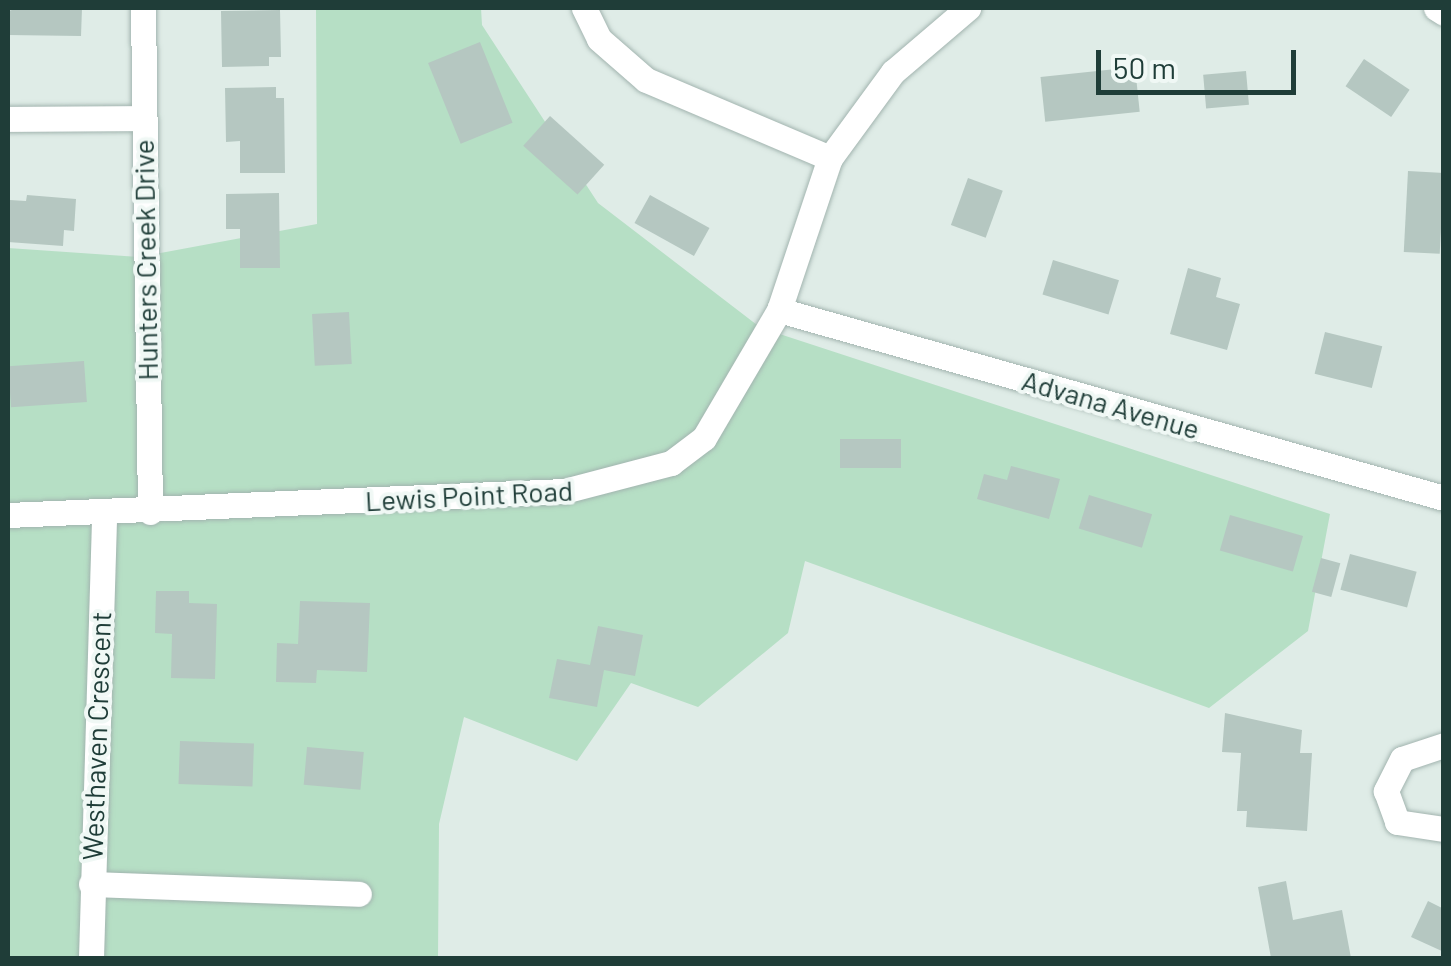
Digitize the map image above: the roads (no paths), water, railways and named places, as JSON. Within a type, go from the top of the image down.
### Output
[{"type":"street","name":"Hunters Creek Drive","points":[[143,8],[150,512]]},
{"type":"street","points":[[584,8],[599,39],[646,80],[830,158]]},
{"type":"street","name":"Lewis Point Road","points":[[8,515],[104,514],[564,491],[654,469],[704,438],[779,310],[830,158],[892,72],[968,8]]},
{"type":"street","points":[[1436,8],[1444,13]]},
{"type":"street","points":[[8,119],[143,118]]},
{"type":"street","name":"Advana Avenue","points":[[779,310],[1444,498]]},
{"type":"street","name":"Westhaven Crescent","points":[[92,958],[104,514]]},
{"type":"street","points":[[1444,745],[1402,758],[1386,790],[1397,822],[1444,829]]},
{"type":"street","points":[[91,884],[360,894]]}]
